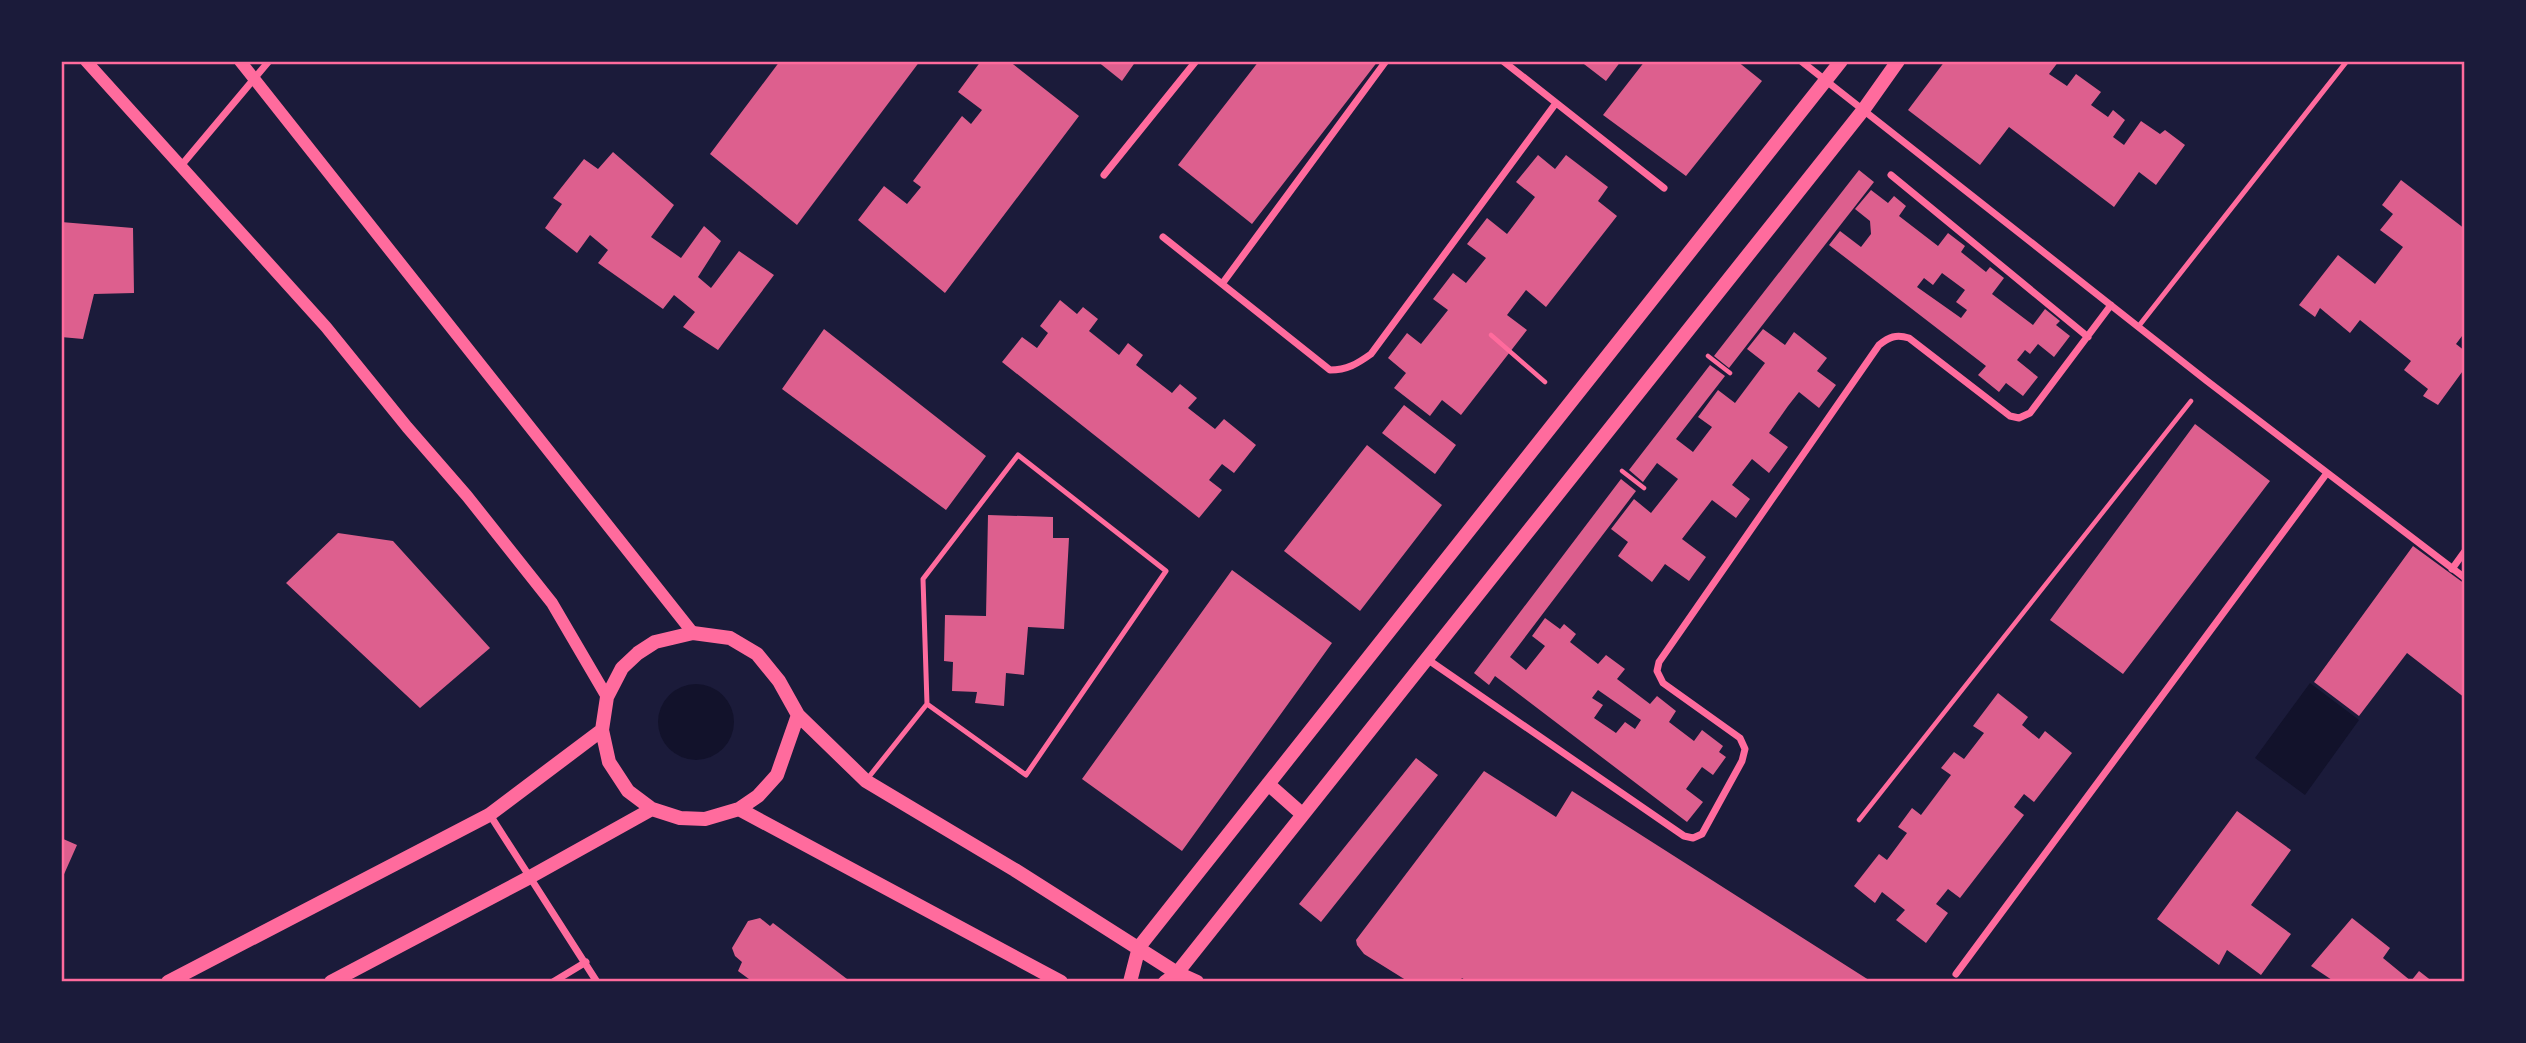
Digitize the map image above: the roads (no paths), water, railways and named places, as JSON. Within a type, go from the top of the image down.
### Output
[{"type":"main road","points":[[1130,982],[1139,947],[1841,61]]},
{"type":"main road","points":[[1171,977],[1864,109],[1898,61]]},
{"type":"main road","points":[[798,715],[776,775],[758,796],[739,808],[705,819],[680,818],[652,809],[628,791],[609,762],[602,730],[607,696],[622,668],[638,653],[655,642],[693,633],[730,638],[757,654],[779,681],[798,715],[866,781],[1139,947],[1171,977],[1197,982]]},
{"type":"main road","points":[[168,982],[489,815],[602,730]]},
{"type":"main road","points":[[1268,784],[1302,814]]},
{"type":"main road","points":[[739,808],[1061,982]]},
{"type":"main road","points":[[331,982],[652,809]]},
{"type":"street","points":[[86,61],[326,327],[467,496],[552,603],[607,696]]},
{"type":"street","points":[[240,61],[693,633]]},
{"type":"street","points":[[180,167],[269,61]]},
{"type":"street","points":[[1104,175],[1196,61]]},
{"type":"street","points":[[1222,284],[1386,61]]},
{"type":"street","points":[[1503,61],[1664,188]]},
{"type":"street","points":[[1801,61],[2207,381],[2465,578]]},
{"type":"street","points":[[1164,237],[1330,370],[1342,370],[1356,365],[1371,354],[1556,103]]},
{"type":"street","points":[[1891,175],[2088,337]]},
{"type":"street","points":[[1426,659],[1684,836],[1693,838],[1702,834],[1742,761],[1745,749],[1740,738],[1663,682],[1657,671],[1659,662],[1879,345],[1889,337],[1899,335],[1909,338],[2010,416],[2020,418],[2030,413],[2111,305]]},
{"type":"street","points":[[1956,974],[2327,473]]},
{"type":"street","points":[[2452,569],[2465,551]]},
{"type":"street","points":[[489,815],[597,982]]},
{"type":"street","points":[[553,982],[586,962]]},
{"type":"lane","points":[[2138,327],[2347,61]]},
{"type":"lane","points":[[866,781],[927,704],[923,579],[1018,455],[1166,571],[1026,775],[927,704]]}]
